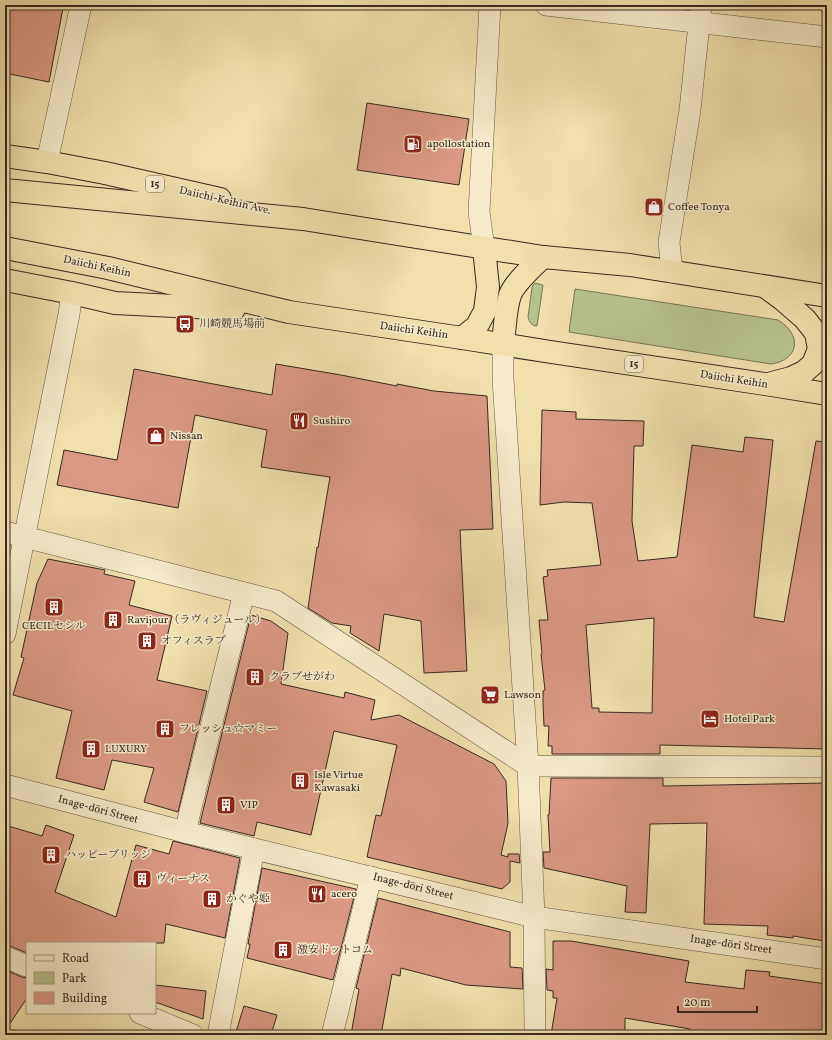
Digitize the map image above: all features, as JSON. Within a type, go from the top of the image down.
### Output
[{"type":"highway","name":"Daiichi-Keihin Ave.","points":[[5,156],[105,173],[303,219]]},
{"type":"highway","name":"15","points":[[5,190],[303,219],[543,257],[630,265],[827,296]]},
{"type":"highway","name":"Daiichi Keihin","points":[[5,248],[108,268],[290,312],[827,394]]},
{"type":"highway","points":[[462,338],[477,326],[485,311],[488,287],[484,248]]},
{"type":"highway","points":[[503,344],[505,319],[510,294],[529,270],[543,257]]},
{"type":"highway","points":[[5,280],[115,303],[290,312]]},
{"type":"highway","points":[[764,286],[805,319],[816,333],[819,349],[813,364],[804,372],[791,378],[765,384]]},
{"type":"street","points":[[47,162],[81,5]]},
{"type":"street","points":[[484,248],[479,212],[490,5]]},
{"type":"street","points":[[546,5],[700,14],[827,37]]},
{"type":"street","points":[[672,272],[669,242],[690,110],[700,14]]},
{"type":"street","points":[[5,634],[72,293]]},
{"type":"street","points":[[503,344],[503,379],[528,766],[534,917],[534,1035]]},
{"type":"street","points":[[5,532],[276,601],[528,766],[827,767]]},
{"type":"street","points":[[185,832],[244,593]]},
{"type":"street","name":"Inage-dōri Street","points":[[5,785],[185,832],[534,917],[827,959]]},
{"type":"street","points":[[218,1035],[254,849]]},
{"type":"street","points":[[332,1035],[370,877]]},
{"type":"street","points":[[5,957],[26,966]]},
{"type":"street","points":[[142,1014],[193,1035]]},
{"type":"green space","points":[[535,283],[543,285],[537,326],[529,321],[528,317],[532,288]]},
{"type":"green space","points":[[575,289],[778,320],[791,332],[794,339],[794,346],[788,357],[781,362],[771,364],[569,332]]},
{"type":"building","points":[[5,5],[49,5],[63,8],[49,82],[5,73]]},
{"type":"building","name":"apollostation","points":[[367,103],[469,119],[459,185],[357,170]]},
{"type":"building","points":[[276,364],[397,386],[397,384],[434,391],[487,396],[493,529],[460,530],[467,671],[424,673],[421,621],[384,614],[379,651],[350,633],[351,626],[332,623],[308,608],[317,547],[318,548],[330,477],[261,467],[267,430],[195,415],[178,508],[57,485],[64,450],[117,460],[134,369],[272,395]]},
{"type":"building","points":[[542,410],[576,412],[576,419],[644,421],[643,446],[634,446],[632,521],[638,561],[677,557],[692,445],[743,452],[745,437],[773,440],[754,617],[784,622],[816,441],[827,442],[827,749],[660,745],[660,754],[552,754],[552,746],[548,746],[549,726],[544,726],[543,691],[545,690],[539,620],[548,620],[543,577],[548,576],[547,570],[601,565],[592,503],[564,502],[540,505]],"holes":[[[654,618],[652,713],[599,712],[599,708],[592,708],[586,625]]]},
{"type":"building","points":[[48,559],[105,570],[104,574],[135,581],[129,605],[172,616],[157,680],[207,691],[178,812],[144,802],[154,768],[112,760],[104,790],[56,778],[72,711],[13,695],[24,658],[21,657],[37,583]]},
{"type":"building","points":[[251,615],[271,621],[288,633],[281,684],[344,698],[345,692],[375,700],[371,720],[399,715],[494,764],[506,781],[508,823],[501,855],[508,857],[508,854],[519,854],[520,863],[510,861],[510,882],[502,889],[367,857],[376,815],[381,816],[397,745],[334,731],[311,835],[257,822],[254,836],[200,823]]},
{"type":"building","points":[[551,778],[663,778],[663,786],[827,783],[827,928],[825,941],[793,936],[793,938],[767,935],[768,926],[704,924],[707,823],[650,824],[646,913],[625,912],[627,886],[544,868],[543,852],[550,852],[548,815]]},
{"type":"building","points":[[5,825],[42,836],[46,825],[74,835],[55,892],[116,917],[136,845],[169,854],[173,841],[240,858],[225,938],[166,924],[164,943],[26,942],[26,953],[5,945]]},
{"type":"building","points":[[262,868],[356,889],[333,980],[247,958],[250,944],[248,944]]},
{"type":"building","points":[[378,898],[510,932],[510,967],[522,968],[523,989],[466,985],[401,968],[400,976],[392,974],[381,1035],[351,1035],[359,989],[356,988]]},
{"type":"building","points":[[553,941],[571,941],[689,961],[685,982],[744,989],[746,970],[770,972],[769,976],[827,984],[827,1022],[825,1035],[690,1035],[690,1029],[625,1018],[625,1035],[551,1035],[557,998],[553,998],[553,991],[547,990],[546,969],[553,970]]},
{"type":"building","points":[[5,970],[26,978],[26,1000],[5,1031]]},
{"type":"building","points":[[156,985],[206,991],[203,1019],[156,1002]]},
{"type":"building","points":[[244,1006],[277,1015],[271,1035],[235,1035]]},
{"type":"place","name":"apollostation","points":[[413,144]]},
{"type":"place","name":"Coffee Tonya","points":[[654,207]]},
{"type":"place","name":"川崎競馬場前","points":[[185,324]]},
{"type":"place","name":"Sushiro","points":[[299,421]]},
{"type":"place","name":"Nissan","points":[[156,436]]},
{"type":"place","name":"CECILセシル","points":[[54,607]]},
{"type":"place","name":"Ravijour（ラヴィジュール）","points":[[113,620]]},
{"type":"place","name":"オフィスラブ","points":[[147,641]]},
{"type":"place","name":"クラブせがわ","points":[[255,677]]},
{"type":"place","name":"Lawson","points":[[490,695]]},
{"type":"place","name":"Hotel Park","points":[[710,719]]},
{"type":"place","name":"フレッシュ☆マミー","points":[[165,729]]},
{"type":"place","name":"LUXURY","points":[[91,749]]},
{"type":"place","name":"Isle Virtue Kawasaki","points":[[300,781]]},
{"type":"place","name":"VIP","points":[[226,805]]},
{"type":"place","name":"ハッピーブリッジ","points":[[51,855]]},
{"type":"place","name":"ヴィーナス","points":[[142,879]]},
{"type":"place","name":"acero","points":[[317,894]]},
{"type":"place","name":"かぐや姫","points":[[212,899]]},
{"type":"place","name":"激安ドットコム","points":[[283,950]]}]
